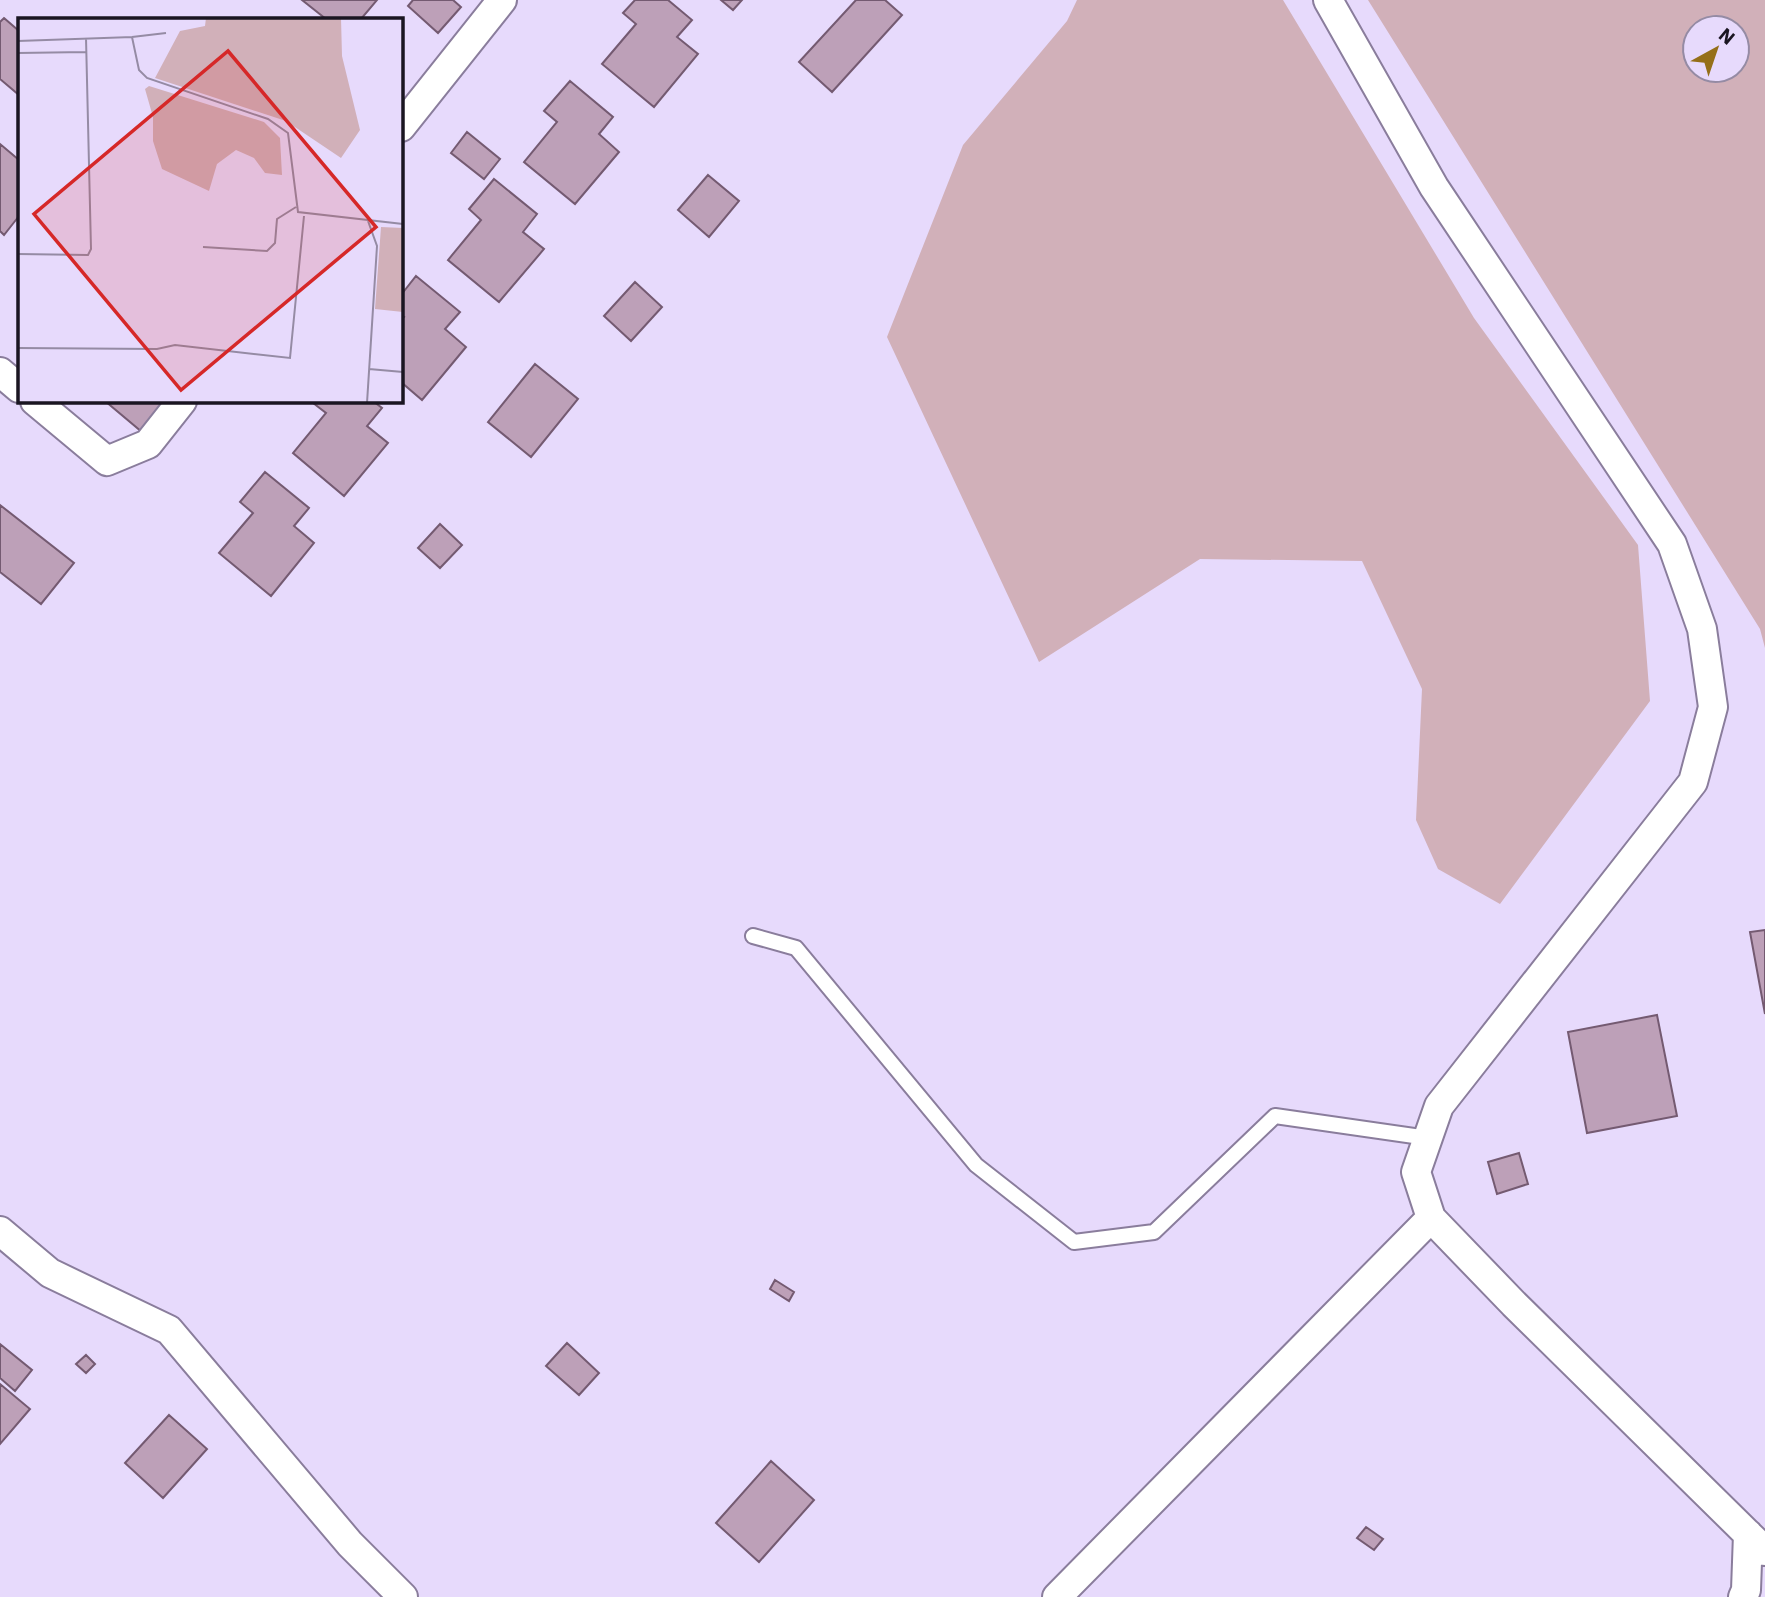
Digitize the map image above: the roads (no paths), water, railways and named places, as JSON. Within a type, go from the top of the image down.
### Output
[{"type":"street","points":[[402,126],[502,0]]},
{"type":"street","points":[[1328,0],[1434,187],[1672,544],[1702,629],[1713,707],[1693,782],[1439,1106],[1416,1172],[1431,1218],[1524,1314],[1756,1543],[1743,1597]]},
{"type":"street","points":[[0,372],[18,387]]},
{"type":"street","points":[[35,402],[107,461],[148,444],[181,402]]},
{"type":"street","points":[[1057,1597],[1431,1218]]},
{"type":"street","points":[[0,1231],[50,1273],[169,1330],[350,1544],[403,1597]]},
{"type":"lane","points":[[753,936],[796,948],[976,1166],[1074,1242],[1153,1232],[1275,1116],[1428,1138]]}]
